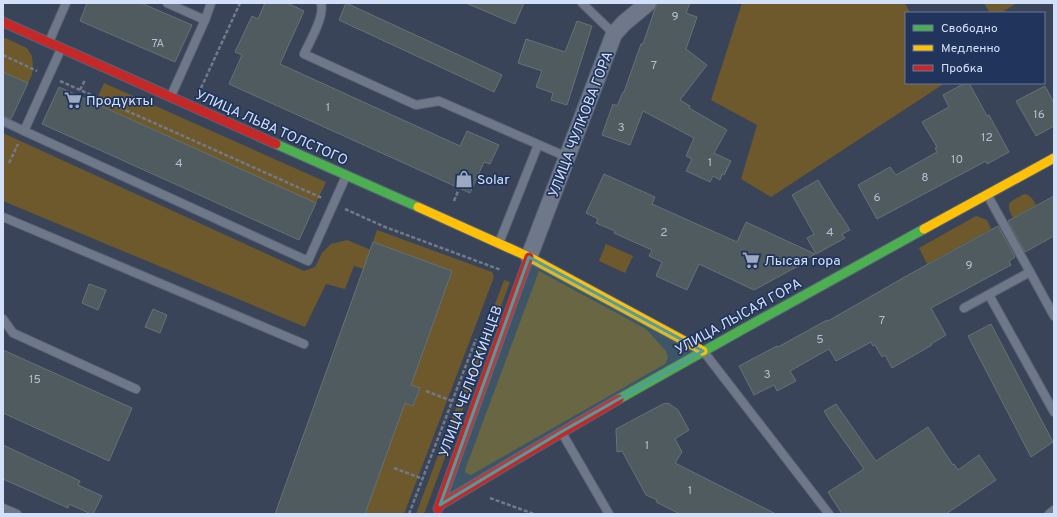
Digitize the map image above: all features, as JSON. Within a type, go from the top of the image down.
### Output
[{"type":"street","name":"УЛИЦА ЧУЛКОВА ГОРА","points":[[529,257],[614,34],[624,22],[648,3]]},
{"type":"street","name":"УЛИЦА ЛЬВА ТОЛСТОГО","points":[[3,22],[510,248],[703,351]]},
{"type":"street","name":"УЛИЦА ЛЫСАЯ ГОРА","points":[[438,510],[561,432],[703,351],[1054,158]]},
{"type":"street","name":"УЛИЦА ЧЕЛЮСКИНЦЕВ","points":[[438,510],[529,257]]},
{"type":"lane","points":[[49,43],[66,3]]},
{"type":"lane","points":[[166,3],[205,20]]},
{"type":"lane","points":[[171,97],[211,3]]},
{"type":"lane","points":[[321,3],[322,7],[320,18],[304,54],[416,105],[439,101],[567,157]]},
{"type":"lane","points":[[582,3],[614,34]]},
{"type":"lane","points":[[24,130],[61,48]]},
{"type":"lane","points":[[3,121],[308,260],[346,176]]},
{"type":"lane","points":[[499,244],[538,144]]},
{"type":"lane","points":[[987,195],[1054,316]]},
{"type":"lane","points":[[3,217],[304,344]]},
{"type":"lane","points":[[964,308],[1030,272]]},
{"type":"lane","points":[[989,294],[1054,412]]},
{"type":"lane","points":[[3,320],[13,333],[136,389]]},
{"type":"lane","points":[[703,351],[829,514]]},
{"type":"lane","points":[[561,432],[609,514]]},
{"type":"lane","points":[[3,508],[17,514]]},
{"type":"lane","points":[[1049,514],[1054,510]]},
{"type":"path","points":[[192,107],[240,3]]},
{"type":"path","points":[[3,56],[385,227],[501,270],[510,248]]},
{"type":"path","points":[[9,163],[24,130]]},
{"type":"path","points":[[409,514],[477,336]]},
{"type":"path","points":[[426,391],[452,401]]},
{"type":"path","points":[[394,468],[423,479]]},
{"type":"path","points":[[490,498],[534,514]]},
{"type":"highlighted area","points":[[529,257],[703,351],[561,432],[440,505]]},
{"type":"shaded area","points":[[742,3],[905,3],[910,12],[905,12],[905,84],[943,84],[771,197],[741,179],[757,125],[711,100]]},
{"type":"shaded area","points":[[984,3],[1017,3],[1003,12],[989,12]]},
{"type":"shaded area","points":[[3,37],[27,48],[32,56],[32,75],[28,83],[3,72]]},
{"type":"shaded area","points":[[104,83],[326,182],[316,203],[95,103]]},
{"type":"shaded area","points":[[3,133],[304,271],[315,267],[322,253],[331,244],[347,240],[371,250],[364,269],[354,266],[345,289],[326,284],[305,327],[3,201]]},
{"type":"shaded area","points":[[1024,194],[1030,197],[1036,205],[1013,218],[1009,205],[1012,201]]},
{"type":"shaded area","points":[[976,216],[987,220],[991,229],[927,264],[919,248]]},
{"type":"shaded area","points":[[377,230],[492,272],[494,277],[404,514],[365,514],[405,403],[413,406],[420,388],[411,385],[452,271],[373,242]]},
{"type":"shaded area","points":[[606,244],[633,256],[625,273],[599,261]]},
{"type":"shaded area","points":[[539,271],[646,329],[666,351],[668,358],[665,364],[471,475],[466,473],[465,470]]},
{"type":"shaded area","points":[[504,280],[510,282],[424,514],[416,514]]},
{"type":"building","points":[[87,3],[141,3],[192,25],[175,62],[80,21]]},
{"type":"building","points":[[265,3],[287,3],[304,11],[280,64],[460,146],[467,131],[499,145],[490,164],[484,162],[470,193],[229,84],[242,55],[235,52],[252,16],[258,19]]},
{"type":"building","points":[[346,3],[502,75],[494,92],[339,20]]},
{"type":"building","points":[[466,3],[524,3],[515,24]]},
{"type":"building","points":[[657,3],[690,3],[686,13],[697,17],[686,49],[707,65],[680,100],[690,106],[689,108],[727,130],[714,153],[731,161],[724,175],[722,174],[720,180],[713,176],[710,182],[686,171],[692,159],[686,156],[694,138],[643,111],[630,145],[602,135],[613,104],[617,106],[624,92]]},
{"type":"building","points":[[577,21],[592,26],[567,105],[551,100],[553,93],[536,87],[542,71],[518,63],[526,39],[565,52]]},
{"type":"building","points":[[3,72],[28,83],[11,119],[3,116]]},
{"type":"building","points":[[963,84],[970,84],[987,116],[989,115],[1009,152],[987,164],[986,161],[877,219],[858,185],[890,167],[896,175],[937,152],[935,148],[937,147],[922,122],[949,107],[943,95]]},
{"type":"building","points":[[1045,86],[1054,103],[1054,126],[1036,136],[1016,101]]},
{"type":"building","points":[[59,87],[316,203],[299,240],[42,124]]},
{"type":"building","points":[[604,174],[655,197],[652,204],[737,242],[746,222],[815,254],[799,264],[800,265],[754,290],[699,264],[687,290],[656,276],[662,262],[649,256],[652,250],[596,223],[598,219],[586,213]]},
{"type":"building","points":[[818,180],[850,230],[842,234],[845,238],[816,254],[807,238],[814,234],[792,195]]},
{"type":"building","points":[[1054,196],[1054,236],[1025,252],[1008,221]]},
{"type":"building","points":[[998,226],[1015,257],[1009,261],[1011,265],[931,308],[946,335],[931,344],[932,345],[892,368],[885,355],[882,357],[875,345],[873,346],[871,342],[836,361],[829,349],[790,371],[796,381],[777,391],[774,385],[754,395],[739,366],[777,346],[778,347],[827,320],[828,321]]},
{"type":"building","points":[[373,242],[452,271],[411,385],[420,388],[413,406],[405,403],[365,514],[275,514]]},
{"type":"building","points":[[89,284],[106,290],[98,310],[82,303]]},
{"type":"building","points":[[153,309],[167,315],[160,333],[145,327]]},
{"type":"building","points":[[991,324],[1053,442],[1031,457],[968,336]]},
{"type":"building","points":[[3,350],[132,408],[109,461],[3,413]]},
{"type":"building","points":[[668,403],[678,410],[689,430],[675,439],[682,452],[675,463],[776,514],[680,514],[656,502],[657,500],[646,495],[622,451],[617,452],[616,429],[663,404]]},
{"type":"building","points":[[836,404],[876,461],[928,427],[953,465],[954,464],[958,470],[979,455],[996,480],[946,514],[842,514],[828,492],[864,469],[824,411]]},
{"type":"building","points":[[3,445],[80,481],[78,485],[102,496],[93,514],[69,504],[68,508],[3,479]]},
{"type":"traffic: fast","points":[[276,144],[418,207]]},
{"type":"traffic: fast","points":[[619,399],[924,229]]},
{"type":"traffic: slow","points":[[924,229],[1054,158]]},
{"type":"traffic: slow","points":[[418,207],[529,257],[703,351]]},
{"type":"traffic: jam","points":[[3,22],[276,144]]},
{"type":"traffic: jam","points":[[438,509],[529,257]]},
{"type":"traffic: jam","points":[[440,505],[619,399]]},
{"type":"place","name":"Продукты","points":[[73,100]]},
{"type":"place","name":"Solar","points":[[464,179]]},
{"type":"place","name":"Лысая гора","points":[[751,260]]}]
